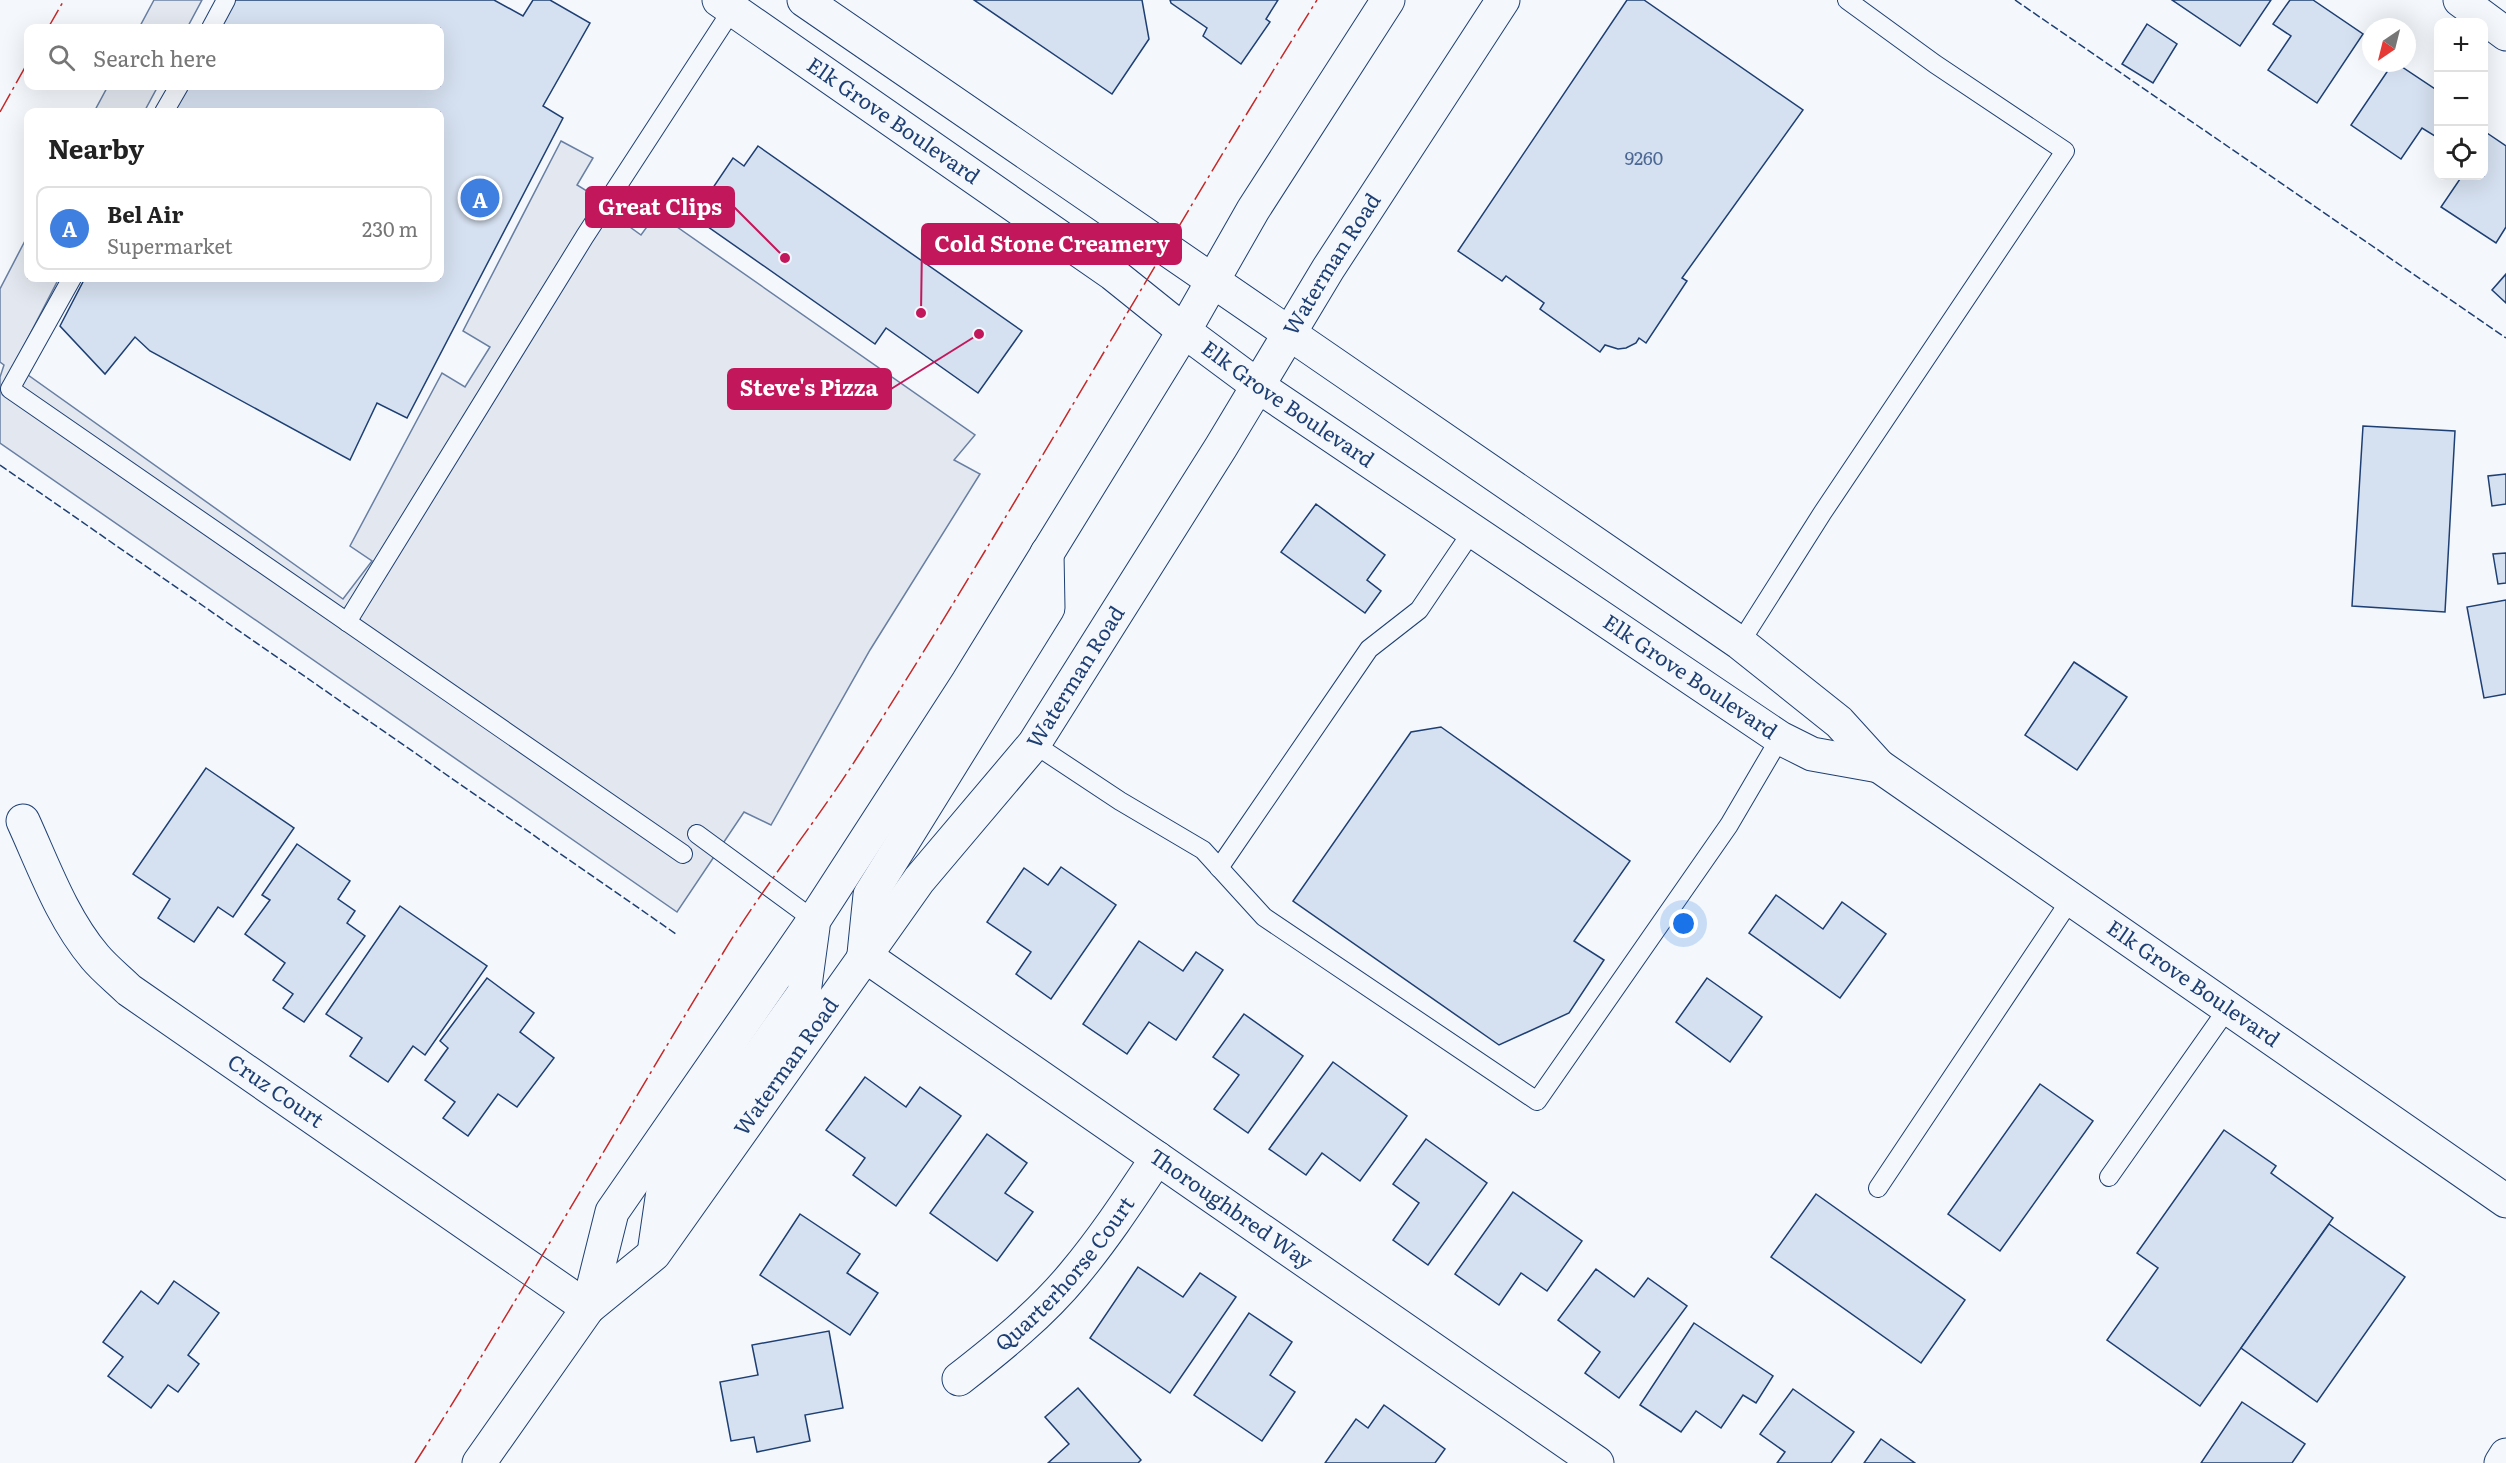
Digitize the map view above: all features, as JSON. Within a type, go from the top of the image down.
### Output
[{"type":"main road","name":"Elk Grove Boulevard","points":[[804,0],[1740,643],[1839,723],[1879,766],[2506,1201]]},
{"type":"main road","name":"Waterman Road","points":[[588,1308],[612,1212],[814,920],[968,682],[1184,331],[1253,210],[1388,0]]},
{"type":"main road","name":"Waterman Road","points":[[479,1463],[588,1308],[654,1254],[919,880],[1034,744],[1258,386],[1328,269],[1503,0]]},
{"type":"main road","points":[[2460,0],[2506,34]]},
{"type":"main road","name":"Elk Grove Boulevard","points":[[725,5],[1113,274],[1258,386],[1780,738],[1812,754],[1879,766]]},
{"type":"main road","points":[[864,955],[870,895],[1048,608],[1047,553]]},
{"type":"main road","name":"Cruz Court","points":[[23,821],[54,890],[74,927],[96,958],[129,990],[588,1308]]},
{"type":"main road","points":[[654,1254],[663,1191],[804,993],[814,920]]},
{"type":"main road","name":"Thoroughbred Way","points":[[864,955],[1157,1158],[1563,1453],[1597,1463]]},
{"type":"main road","name":"Quarterhorse Court","points":[[959,1379],[1016,1333],[1074,1274],[1157,1158]]},
{"type":"main road","points":[[2501,1463],[2506,1455]]},
{"type":"lane","points":[[213,24],[226,0]]},
{"type":"lane","points":[[1740,643],[1823,512],[2065,151],[1935,64],[1847,0]]},
{"type":"lane","points":[[347,622],[725,5]]},
{"type":"lane","points":[[166,108],[177,90]]},
{"type":"lane","points":[[70,282],[10,389],[683,854]]},
{"type":"lane","points":[[1219,868],[1369,649],[1419,610],[1473,530]]},
{"type":"lane","points":[[1034,744],[1120,801],[1203,850],[1264,917],[1537,1101],[1729,825],[1780,738]]},
{"type":"lane","points":[[697,834],[814,920]]},
{"type":"lane","points":[[1878,1188],[2071,899]]},
{"type":"lane","points":[[2109,1177],[2228,1008]]},
{"type":"shaded area","points":[[154,0],[202,0],[189,24],[141,24]]},
{"type":"shaded area","points":[[106,90],[156,90],[146,108],[96,108]]},
{"type":"shaded area","points":[[561,141],[593,158],[577,185],[634,220],[630,227],[641,235],[657,213],[975,435],[954,460],[980,474],[870,650],[771,825],[744,812],[677,912],[0,443],[0,377],[4,365],[0,362],[0,289],[24,243],[24,282],[57,282],[14,365],[343,599],[372,561],[350,546],[442,373],[465,387],[490,347],[463,331]]},
{"type":"building","points":[[234,0],[494,0],[523,16],[533,0],[550,0],[590,23],[543,106],[563,118],[407,418],[377,403],[350,460],[150,351],[135,337],[105,374],[60,326],[83,282],[444,282],[444,108],[176,108],[186,90],[444,90],[444,24],[220,24]]},
{"type":"building","points":[[974,0],[1142,0],[1149,39],[1112,94]]},
{"type":"building","points":[[1170,0],[1278,0],[1266,19],[1270,22],[1241,64],[1203,36],[1207,28]]},
{"type":"building","points":[[1627,0],[1644,0],[1803,110],[1682,278],[1687,281],[1646,343],[1639,338],[1636,343],[1626,348],[1618,349],[1605,345],[1600,352],[1540,309],[1544,303],[1506,276],[1502,281],[1458,251]]},
{"type":"building","points":[[2172,0],[2271,0],[2240,46]]},
{"type":"building","points":[[2290,0],[2313,0],[2362,33],[2317,103],[2268,70],[2291,36],[2273,24]]},
{"type":"building","points":[[2147,24],[2177,44],[2153,83],[2122,64]]},
{"type":"building","points":[[2387,72],[2410,72],[2434,88],[2434,136],[2422,128],[2401,159],[2351,125]]},
{"type":"building","points":[[2488,134],[2506,146],[2506,227],[2496,243],[2441,207],[2459,180],[2488,180]]},
{"type":"building","points":[[758,146],[1022,331],[978,393],[886,328],[875,344],[704,224],[717,206],[706,198],[733,158],[744,166]]},
{"type":"building","points":[[2506,274],[2506,303],[2492,290]]},
{"type":"building","points":[[2363,426],[2455,431],[2445,612],[2352,606]]},
{"type":"building","points":[[2506,474],[2506,504],[2492,506],[2488,476]]},
{"type":"building","points":[[1316,504],[1385,555],[1367,580],[1381,591],[1365,613],[1281,552]]},
{"type":"building","points":[[2506,553],[2506,583],[2498,584],[2493,554]]},
{"type":"building","points":[[2506,600],[2506,694],[2484,698],[2467,607]]},
{"type":"building","points":[[2074,662],[2127,697],[2077,770],[2025,735]]},
{"type":"building","points":[[1441,727],[1630,861],[1574,941],[1604,960],[1569,1013],[1499,1045],[1293,901],[1411,732]]},
{"type":"building","points":[[206,768],[294,828],[233,917],[218,907],[194,942],[158,918],[170,899],[133,874]]},
{"type":"building","points":[[297,844],[350,881],[338,899],[355,911],[347,923],[365,936],[304,1022],[283,1008],[293,994],[273,980],[285,963],[245,934],[270,900],[262,895]]},
{"type":"building","points":[[1061,867],[1116,905],[1051,999],[1016,974],[1031,952],[987,922],[1024,868],[1048,885]]},
{"type":"building","points":[[1776,895],[1823,929],[1842,902],[1886,934],[1840,998],[1749,933]]},
{"type":"building","points":[[400,906],[487,966],[425,1055],[413,1046],[388,1082],[350,1056],[362,1038],[326,1014]]},
{"type":"building","points":[[1139,941],[1183,971],[1196,952],[1223,970],[1176,1040],[1149,1022],[1127,1054],[1083,1024]]},
{"type":"building","points":[[487,978],[534,1013],[520,1032],[554,1058],[517,1107],[498,1094],[468,1136],[443,1118],[455,1102],[425,1080],[448,1048],[440,1041]]},
{"type":"building","points":[[1707,978],[1762,1017],[1730,1062],[1676,1022]]},
{"type":"building","points":[[1244,1014],[1303,1056],[1248,1133],[1214,1109],[1239,1075],[1213,1057]]},
{"type":"building","points":[[1333,1062],[1407,1116],[1360,1181],[1322,1153],[1306,1175],[1269,1149]]},
{"type":"building","points":[[865,1077],[906,1107],[920,1087],[961,1116],[896,1206],[853,1175],[865,1158],[826,1130]]},
{"type":"building","points":[[2040,1084],[2093,1121],[2000,1251],[1948,1214]]},
{"type":"building","points":[[2224,1130],[2276,1166],[2271,1173],[2333,1218],[2200,1406],[2107,1340],[2158,1268],[2137,1253]]},
{"type":"building","points":[[987,1134],[1027,1163],[1005,1193],[1033,1212],[997,1261],[930,1213]]},
{"type":"building","points":[[1426,1139],[1487,1183],[1428,1265],[1393,1240],[1419,1203],[1393,1184]]},
{"type":"building","points":[[1513,1192],[1582,1241],[1547,1291],[1521,1273],[1499,1305],[1455,1274]]},
{"type":"building","points":[[1816,1194],[1965,1300],[1921,1363],[1771,1257]]},
{"type":"building","points":[[800,1214],[860,1254],[847,1273],[878,1293],[850,1335],[760,1275]]},
{"type":"building","points":[[2329,1224],[2405,1277],[2317,1402],[2241,1348]]},
{"type":"building","points":[[1138,1267],[1183,1297],[1200,1273],[1236,1297],[1170,1393],[1090,1338]]},
{"type":"building","points":[[1596,1269],[1634,1297],[1648,1278],[1687,1306],[1619,1398],[1585,1373],[1600,1352],[1558,1320]]},
{"type":"building","points":[[174,1281],[219,1313],[188,1355],[199,1364],[178,1392],[168,1385],[151,1408],[108,1376],[123,1357],[103,1342],[141,1291],[158,1304]]},
{"type":"building","points":[[1249,1313],[1292,1342],[1270,1375],[1295,1392],[1262,1441],[1194,1395]]},
{"type":"building","points":[[1694,1323],[1773,1376],[1756,1403],[1743,1395],[1721,1428],[1696,1411],[1681,1432],[1640,1405]]},
{"type":"building","points":[[829,1331],[843,1408],[805,1415],[810,1441],[757,1452],[754,1437],[731,1441],[720,1382],[758,1375],[752,1345]]},
{"type":"building","points":[[1078,1388],[1141,1460],[1138,1463],[1048,1463],[1069,1444],[1045,1417]]},
{"type":"building","points":[[1793,1389],[1854,1432],[1831,1463],[1777,1463],[1785,1452],[1760,1434]]},
{"type":"building","points":[[2242,1402],[2305,1444],[2292,1463],[2201,1463]]},
{"type":"building","points":[[1384,1405],[1445,1449],[1435,1463],[1325,1463],[1356,1419],[1368,1428]]},
{"type":"building","points":[[1881,1439],[1915,1463],[1864,1463]]},
{"type":"fence","points":[[2015,0],[2506,338]]},
{"type":"fence","points":[[0,465],[676,934]]},
{"type":"power","points":[[50,24],[64,0]]},
{"type":"power","points":[[415,1463],[494,1336],[723,953],[843,778],[919,660],[1317,0]]},
{"type":"power","points":[[0,112],[24,69]]},
{"type":"place","name":"Bel Air","points":[[480,198]]},
{"type":"place","name":"Great Clips","points":[[785,258]]},
{"type":"place","name":"Cold Stone Creamery","points":[[921,313]]},
{"type":"place","name":"Steve's Pizza","points":[[979,334]]}]
